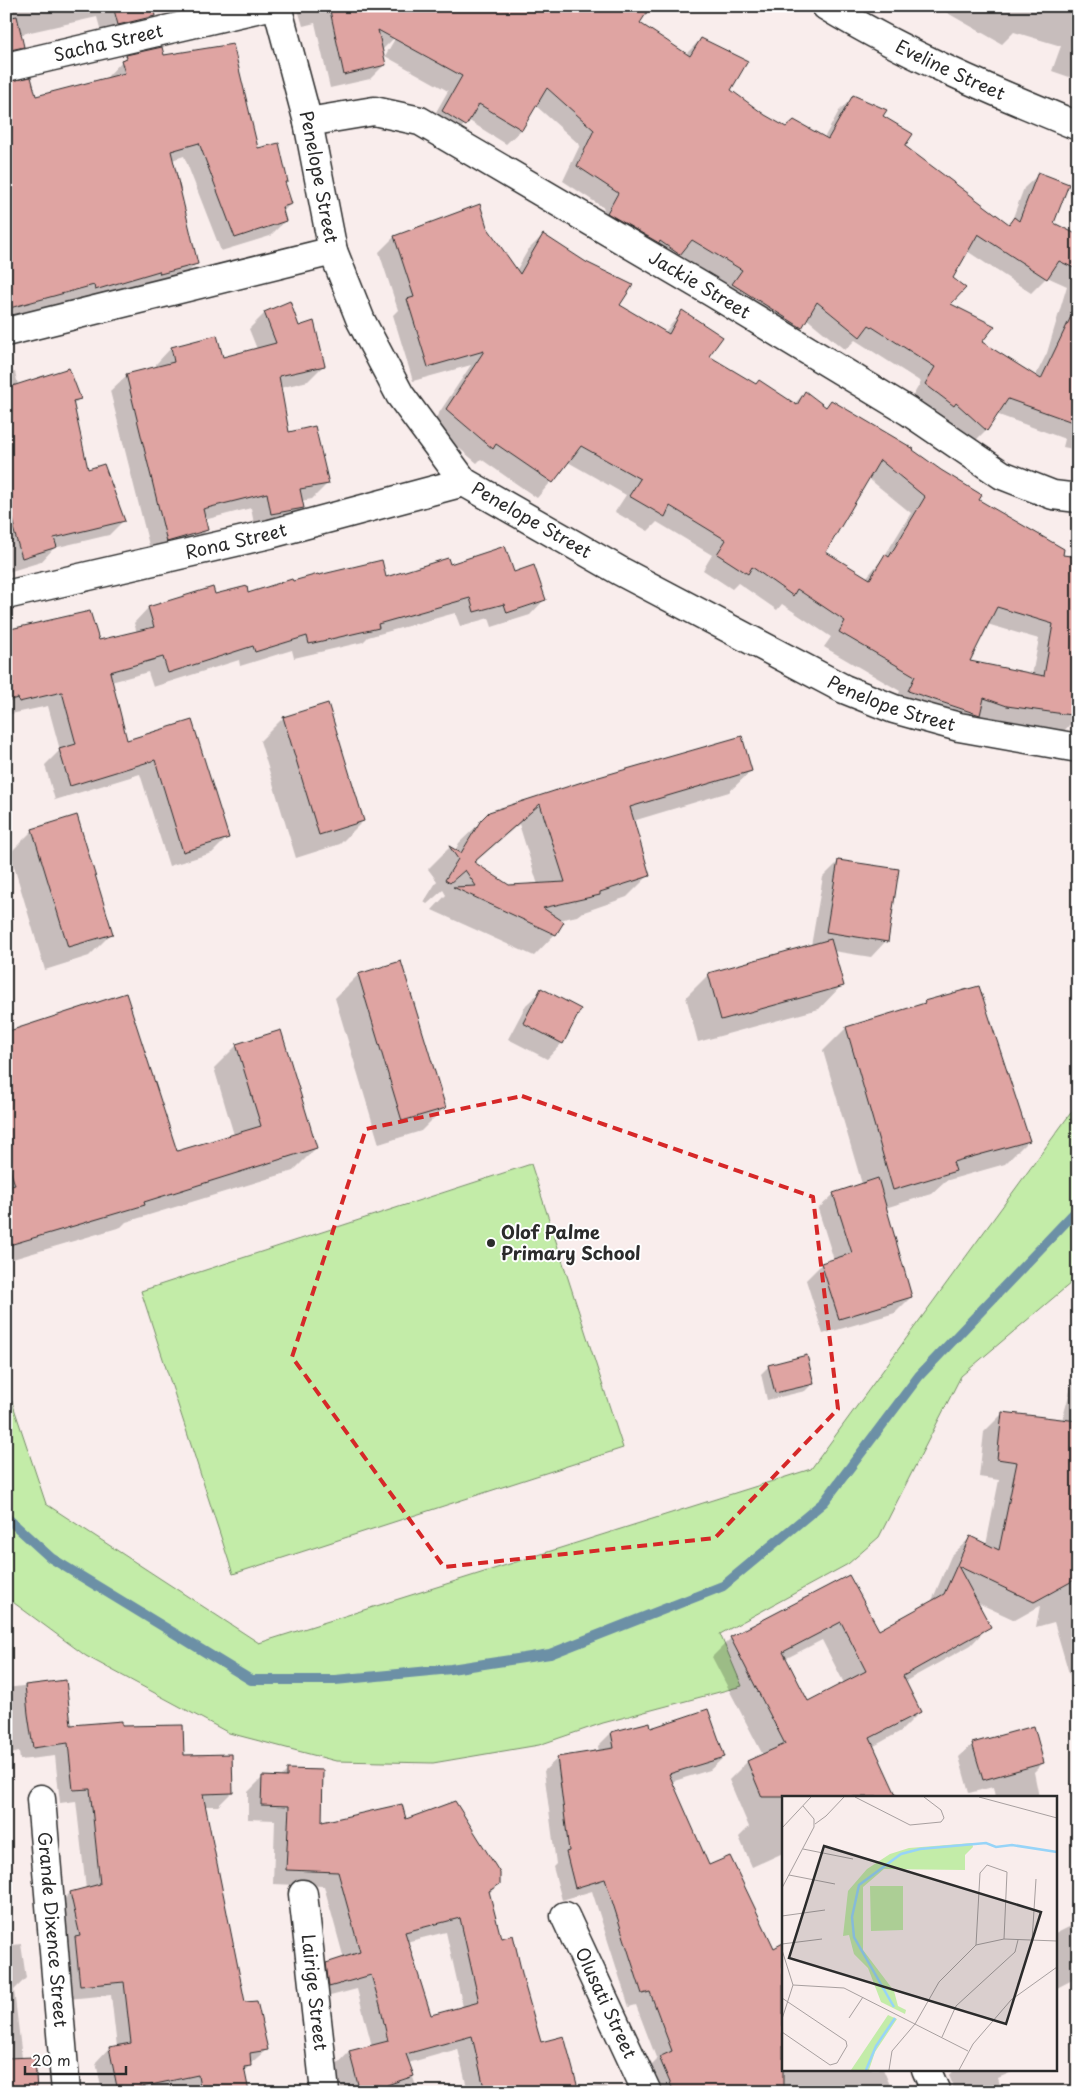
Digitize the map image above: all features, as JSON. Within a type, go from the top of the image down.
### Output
[{"type":"street","name":"Sacha Street","points":[[6,67],[269,6]]},
{"type":"street","name":"Penelope Street","points":[[276,6],[308,122],[333,252],[360,321],[400,395],[464,482],[620,572],[844,689],[894,708],[959,727],[1078,748]]},
{"type":"street","name":"Eveline Street","points":[[826,6],[858,26],[949,70],[1078,126]]},
{"type":"street","name":"Jackie Street","points":[[308,122],[374,111],[420,121],[713,293],[908,411],[1002,475],[1054,495],[1078,498]]},
{"type":"street","points":[[6,332],[333,252]]},
{"type":"street","name":"Rona Street","points":[[6,595],[270,534],[464,482]]},
{"type":"street","name":"Grande Dixence Street","points":[[41,1799],[66,2092]]},
{"type":"street","name":"Lairige Street","points":[[303,1894],[325,2092]]},
{"type":"street","name":"Olusati Street","points":[[565,1916],[647,2092]]},
{"type":"street","points":[[926,2070],[936,2092]]},
{"type":"highlighted area","points":[[522,1096],[813,1197],[838,1409],[715,1538],[444,1567],[292,1357],[366,1129]]},
{"type":"green space","points":[[1078,1103],[1078,1277],[961,1376],[879,1537],[848,1564],[720,1634],[742,1686],[603,1723],[539,1745],[433,1763],[336,1761],[229,1733],[86,1656],[6,1597],[6,1384],[46,1504],[259,1643],[811,1469]]},
{"type":"green space","points":[[531,1164],[623,1448],[233,1574],[141,1291]]},
{"type":"building","points":[[113,6],[153,6],[155,16],[118,25]]},
{"type":"building","points":[[329,6],[651,6],[640,23],[690,56],[701,38],[748,61],[731,90],[765,115],[786,127],[794,120],[828,139],[853,95],[887,110],[883,116],[913,134],[905,146],[1009,224],[1014,217],[1019,221],[1038,172],[1069,184],[1054,223],[1078,235],[1078,270],[1059,261],[1047,279],[978,234],[953,278],[966,288],[951,304],[995,326],[982,342],[1041,379],[1078,302],[1078,424],[1008,399],[987,431],[956,403],[954,406],[925,384],[935,367],[869,325],[860,337],[817,302],[802,328],[732,284],[742,270],[692,240],[680,255],[660,241],[659,243],[607,213],[618,193],[577,166],[594,130],[547,88],[522,130],[479,104],[466,126],[442,111],[462,76],[378,30],[386,65],[344,75]]},
{"type":"building","points":[[17,16],[24,47],[6,51],[6,18]]},
{"type":"building","points":[[233,44],[258,148],[279,143],[288,182],[285,182],[292,204],[282,207],[286,221],[235,238],[199,143],[171,151],[198,264],[160,274],[159,271],[95,290],[94,285],[6,309],[6,82],[31,77],[36,96],[125,73],[121,60],[127,58],[126,55],[162,47],[164,55]]},
{"type":"building","points":[[480,204],[487,227],[520,274],[543,234],[586,262],[633,285],[620,305],[669,334],[682,310],[723,337],[709,356],[756,384],[759,380],[797,405],[805,391],[826,407],[831,400],[914,449],[941,470],[982,495],[979,500],[1064,549],[1063,555],[1078,557],[1078,716],[1007,706],[984,698],[980,715],[908,691],[915,676],[839,632],[845,621],[797,589],[793,596],[752,567],[748,574],[717,554],[726,540],[670,506],[665,517],[629,496],[640,479],[581,446],[553,483],[496,444],[493,449],[446,409],[484,351],[428,367],[407,299],[414,297],[394,236]],"holes":[[[880,460],[925,497],[889,557],[885,554],[870,579],[826,552]],[[997,607],[1053,624],[1044,676],[970,661]]]},
{"type":"building","points":[[290,301],[299,326],[314,321],[325,366],[279,376],[289,432],[315,426],[329,484],[300,489],[304,508],[271,514],[267,493],[203,509],[208,530],[167,542],[126,374],[174,362],[171,347],[217,335],[223,357],[276,343],[264,312]]},
{"type":"building","points":[[69,368],[81,399],[73,401],[88,469],[104,464],[125,521],[54,538],[57,547],[22,558],[13,528],[15,527],[6,490],[6,388]]},
{"type":"building","points":[[505,546],[514,572],[534,565],[546,600],[507,613],[504,604],[474,612],[470,598],[378,624],[379,628],[309,644],[307,636],[255,652],[253,646],[168,673],[163,657],[110,672],[127,740],[192,720],[229,838],[183,852],[155,760],[70,786],[59,749],[76,744],[62,692],[19,702],[18,698],[6,701],[6,630],[90,611],[99,640],[154,627],[148,607],[213,587],[215,594],[247,586],[248,593],[292,579],[293,581],[382,560],[386,577],[448,558],[450,564]]},
{"type":"building","points":[[328,703],[364,821],[319,835],[283,717]]},
{"type":"building","points":[[742,736],[752,771],[630,807],[650,876],[600,892],[600,895],[543,908],[564,922],[556,935],[453,887],[476,886],[465,870],[450,883],[445,880],[458,859],[449,846],[461,853],[481,820],[489,812],[585,781]],"holes":[[[540,804],[565,882],[509,885],[474,862]]]},
{"type":"building","points":[[77,815],[113,934],[68,947],[32,829]]},
{"type":"building","points":[[838,860],[899,869],[888,942],[826,932]]},
{"type":"building","points":[[831,939],[844,986],[721,1020],[708,973]]},
{"type":"building","points":[[401,961],[446,1108],[402,1121],[358,974]]},
{"type":"building","points":[[979,986],[1030,1141],[953,1162],[956,1171],[893,1190],[846,1027],[925,1003],[924,1001]]},
{"type":"building","points":[[541,988],[581,1009],[563,1044],[523,1023]]},
{"type":"building","points":[[126,993],[177,1151],[261,1126],[236,1044],[281,1030],[317,1148],[144,1202],[145,1205],[6,1246],[6,1187],[15,1185],[6,1157],[6,1032]]},
{"type":"building","points":[[878,1178],[912,1297],[839,1319],[821,1263],[852,1253],[833,1193]]},
{"type":"building","points":[[807,1355],[814,1384],[775,1393],[768,1365]]},
{"type":"building","points":[[1002,1412],[1078,1421],[1078,1578],[1034,1602],[958,1566],[991,1627],[903,1676],[921,1712],[870,1738],[897,1796],[762,1797],[747,1761],[785,1744],[730,1637],[849,1575],[879,1630],[944,1594],[970,1536],[999,1550],[1017,1462],[997,1459]],"holes":[[[841,1622],[866,1671],[808,1701],[783,1652]]]},
{"type":"building","points":[[66,1680],[71,1725],[122,1721],[122,1726],[183,1725],[184,1755],[232,1754],[233,1793],[203,1794],[245,2002],[257,2001],[268,2050],[250,2053],[251,2066],[244,2067],[249,2092],[201,2092],[198,2075],[118,2092],[109,2047],[131,2043],[124,1982],[80,1986],[75,1937],[80,1936],[70,1892],[100,1884],[90,1789],[73,1790],[68,1743],[33,1748],[28,1714],[25,1685]]},
{"type":"building","points":[[708,1709],[725,1757],[669,1774],[709,1865],[730,1856],[774,1948],[782,1944],[783,2092],[674,2092],[659,2057],[672,2051],[650,1992],[642,1994],[605,1879],[575,1888],[566,1852],[569,1851],[557,1757],[614,1748],[611,1732],[650,1722],[651,1728]]},
{"type":"building","points":[[1034,1726],[1044,1763],[983,1780],[972,1743]]},
{"type":"building","points":[[287,1769],[323,1770],[322,1822],[402,1804],[406,1819],[455,1801],[500,1873],[500,1884],[489,1891],[501,1938],[513,1935],[541,2042],[564,2036],[579,2092],[485,2092],[472,2036],[406,2054],[414,2076],[387,2085],[389,2092],[360,2092],[349,2051],[388,2041],[380,2005],[371,1975],[329,1987],[326,1963],[360,1952],[338,1872],[286,1870],[289,1806],[261,1805],[262,1776],[287,1777]],"holes":[[[460,1918],[479,2002],[431,2015],[405,1932]]]},
{"type":"building","points":[[35,2057],[37,2092],[6,2092],[6,2058]]},
{"type":"waterway","points":[[6,1517],[51,1558],[251,1680],[335,1680],[451,1669],[550,1654],[723,1586],[824,1502],[919,1376],[1078,1209]]},
{"type":"place","name":"Olof Palme Primary School","points":[[491,1243]]}]
